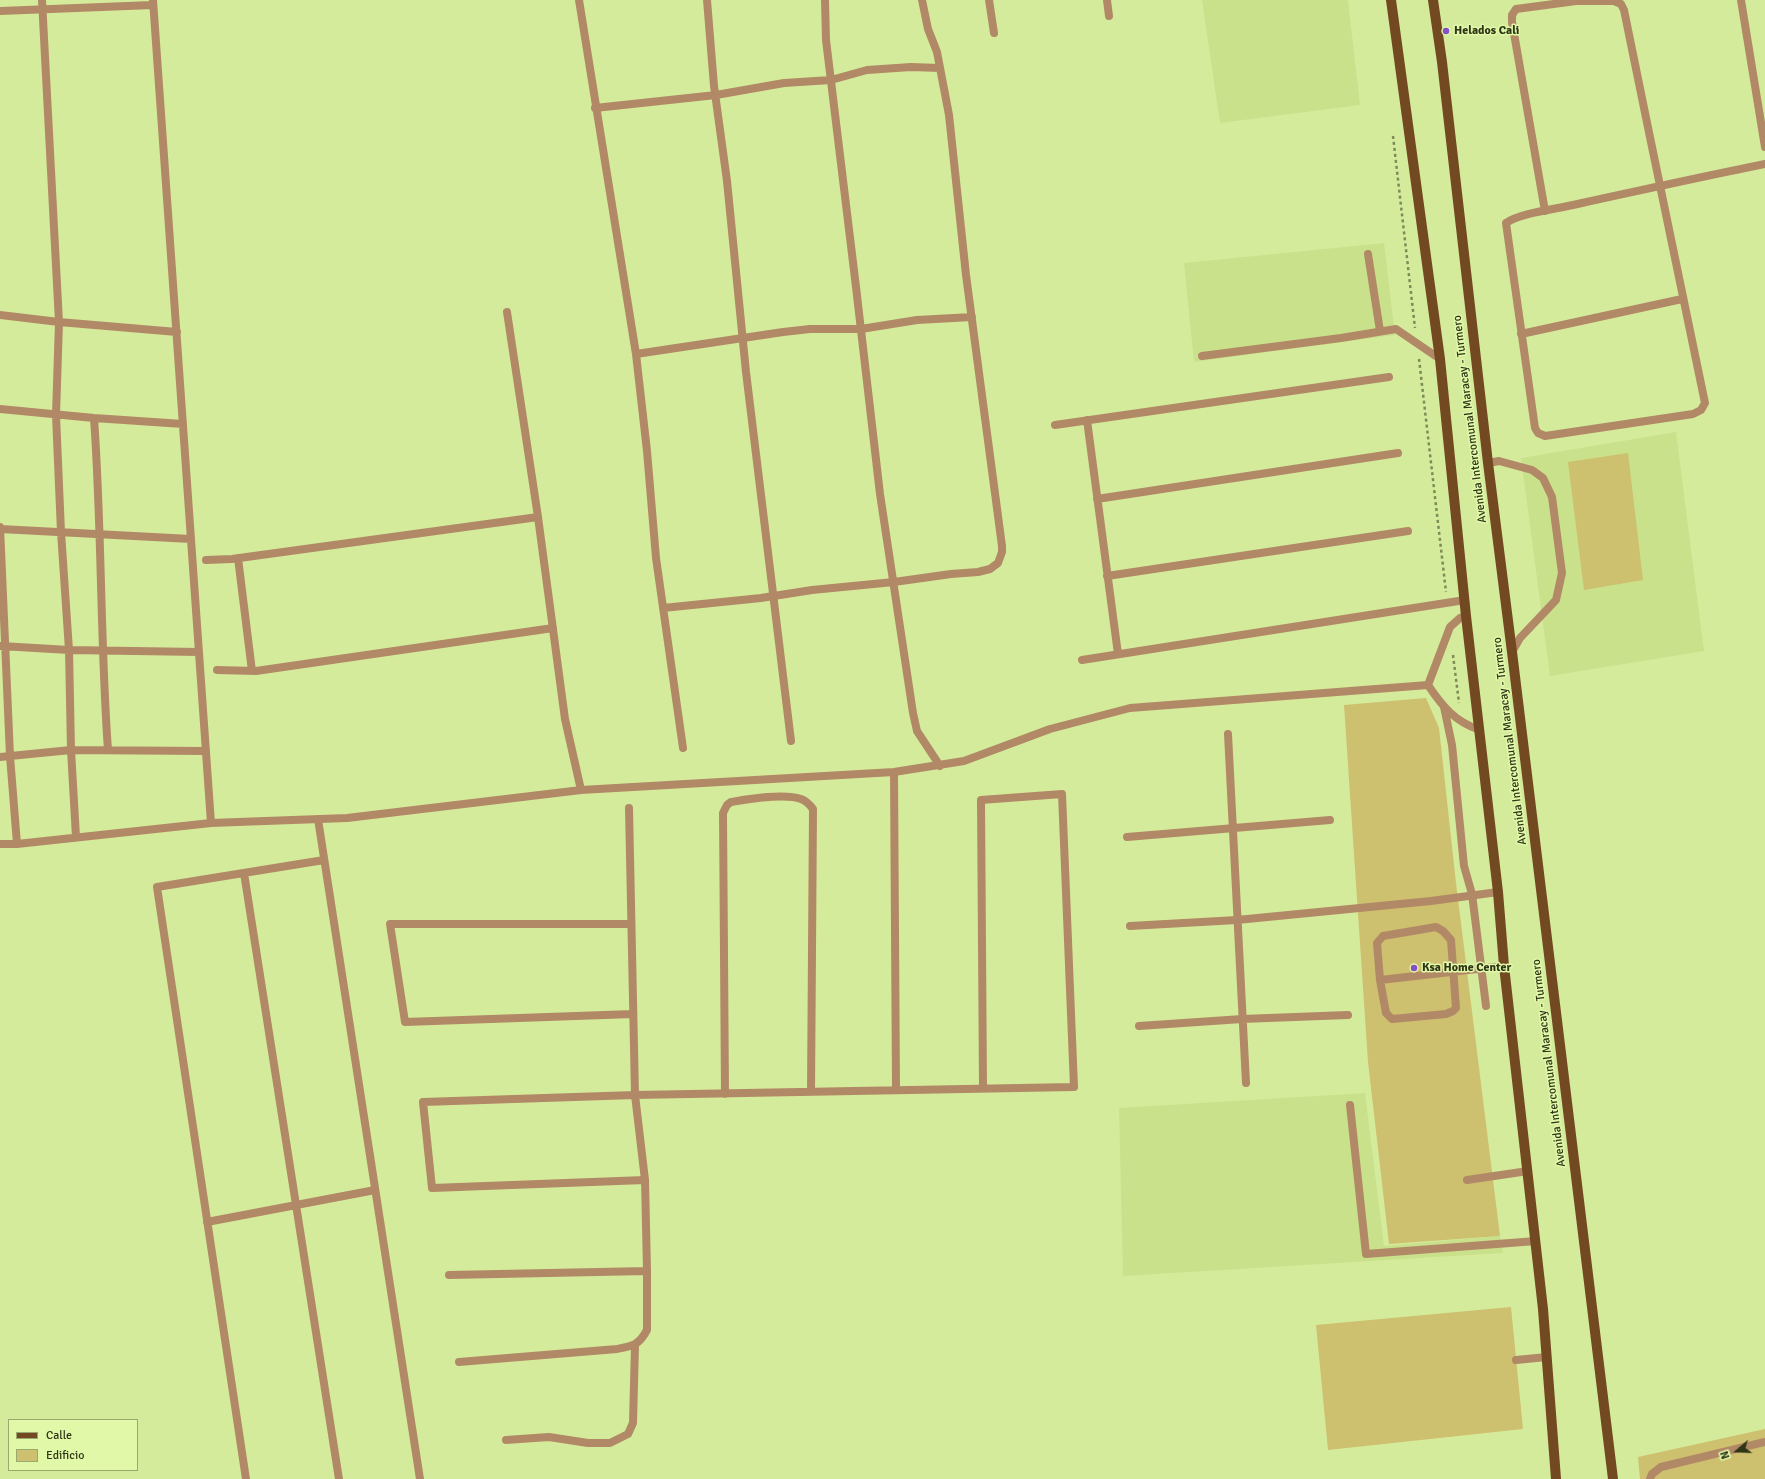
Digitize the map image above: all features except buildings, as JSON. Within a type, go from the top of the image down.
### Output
[{"type":"main road","name":"Avenida Intercomunal Maracay - Turmero","points":[[1391,0],[1440,359],[1466,616],[1498,892],[1504,966],[1536,1241],[1547,1357],[1556,1479]]},
{"type":"main road","name":"Avenida Intercomunal Maracay - Turmero","points":[[1433,0],[1488,464],[1613,1479]]},
{"type":"street","points":[[579,0],[595,108],[636,354],[647,451],[656,558],[683,748]]},
{"type":"street","points":[[707,0],[743,339],[791,741]]},
{"type":"street","points":[[825,0],[826,40],[880,494],[912,713],[916,731],[940,766]]},
{"type":"street","points":[[663,608],[774,596],[852,585],[894,582],[990,569],[994,567],[1001,558],[1001,538],[972,317],[948,115],[937,52],[928,29],[922,0]]},
{"type":"street","points":[[989,0],[994,33]]},
{"type":"street","points":[[1107,0],[1109,16]]},
{"type":"street","points":[[1741,0],[1765,147]]},
{"type":"street","points":[[1545,211],[1512,15],[1516,9],[1576,1],[1614,2],[1621,4],[1624,10],[1660,186],[1682,299],[1704,403],[1701,410],[1693,414],[1545,436],[1538,433],[1535,428],[1506,223],[1512,219],[1545,211],[1660,186],[1765,164]]},
{"type":"street","points":[[0,11],[42,4],[153,2],[211,823]]},
{"type":"street","points":[[42,4],[59,322],[56,415],[61,532],[70,650],[71,750],[76,837]]},
{"type":"street","points":[[595,108],[716,95],[784,83],[831,80],[867,70],[911,67],[940,68]]},
{"type":"street","points":[[1368,254],[1380,331]]},
{"type":"street","points":[[1521,334],[1682,299]]},
{"type":"street","points":[[507,312],[538,517],[565,719],[581,790]]},
{"type":"street","points":[[0,315],[59,322],[177,332]]},
{"type":"street","points":[[636,354],[810,329],[861,329],[917,320],[972,317]]},
{"type":"street","points":[[1202,356],[1341,338],[1396,329],[1440,359]]},
{"type":"street","points":[[1055,425],[1390,377]]},
{"type":"street","points":[[0,409],[56,415],[183,424]]},
{"type":"street","points":[[94,418],[104,650],[104,698],[108,750]]},
{"type":"street","points":[[1087,420],[1118,654]]},
{"type":"street","points":[[1097,499],[1398,452]]},
{"type":"street","points":[[1488,464],[1499,461],[1532,470],[1543,478],[1552,497],[1562,573],[1556,600],[1520,638],[1512,652]]},
{"type":"street","points":[[206,560],[238,558],[538,517]]},
{"type":"street","points":[[18,844],[10,756],[3,646],[0,528],[191,539]]},
{"type":"street","points":[[1107,576],[1408,530]]},
{"type":"street","points":[[238,558],[252,671]]},
{"type":"street","points":[[1082,660],[1465,600]]},
{"type":"street","points":[[1428,685],[1450,627],[1460,618],[1466,616]]},
{"type":"street","points":[[217,670],[252,671],[553,628]]},
{"type":"street","points":[[3,646],[70,650],[199,652]]},
{"type":"street","points":[[0,844],[18,844],[211,823],[347,818],[581,790],[894,772],[940,766],[964,761],[1050,729],[1130,708],[1428,685]]},
{"type":"street","points":[[1428,685],[1444,707],[1461,723],[1480,730]]},
{"type":"street","points":[[1444,707],[1452,745],[1464,866],[1472,894],[1480,968],[1486,1006]]},
{"type":"street","points":[[1228,734],[1246,1083]]},
{"type":"street","points":[[0,756],[71,750],[206,751]]},
{"type":"street","points":[[894,772],[896,1090]]},
{"type":"street","points":[[645,1180],[432,1188],[423,1102],[1074,1087],[1062,794],[981,800],[983,1088]]},
{"type":"street","points":[[725,1094],[723,813],[727,805],[731,802],[786,797],[802,799],[813,809],[811,1092]]},
{"type":"street","points":[[459,1362],[617,1349],[635,1345],[648,1330],[645,1180],[635,1096],[629,808]]},
{"type":"street","points":[[318,819],[420,1479]]},
{"type":"street","points":[[1127,838],[1330,820]]},
{"type":"street","points":[[246,1479],[157,887],[324,860]]},
{"type":"street","points":[[244,873],[339,1479]]},
{"type":"street","points":[[1130,926],[1237,920],[1431,901],[1472,894],[1498,892]]},
{"type":"street","points":[[632,924],[390,924],[405,1022],[633,1014]]},
{"type":"street","points":[[1436,927],[1443,931],[1451,940],[1456,1008],[1453,1011],[1446,1014],[1392,1019],[1386,1013],[1380,980],[1377,943],[1383,936],[1436,927]]},
{"type":"street","points":[[1380,980],[1504,966]]},
{"type":"street","points":[[1139,1026],[1242,1019],[1348,1015]]},
{"type":"street","points":[[1350,1105],[1366,1254],[1536,1241]]},
{"type":"street","points":[[1467,1180],[1528,1171]]},
{"type":"street","points":[[207,1222],[375,1190]]},
{"type":"street","points":[[449,1274],[647,1271]]},
{"type":"street","points":[[506,1440],[549,1437],[588,1443],[610,1443],[628,1434],[633,1423],[635,1345]]},
{"type":"street","points":[[1516,1360],[1547,1357]]},
{"type":"street","points":[[1650,1479],[1652,1474],[1661,1467],[1765,1442]]},
{"type":"shaded area","points":[[1202,0],[1348,0],[1360,105],[1220,123]]},
{"type":"shaded area","points":[[1384,243],[1395,335],[1194,362],[1184,263]]},
{"type":"shaded area","points":[[1676,432],[1704,651],[1550,676],[1521,458]]},
{"type":"shaded area","points":[[1365,1093],[1384,1246],[1500,1236],[1503,1253],[1123,1276],[1119,1108]]},
{"type":"place","name":"Helados Cali","points":[[1446,31]]},
{"type":"place","name":"Ksa Home Center","points":[[1414,968]]}]
